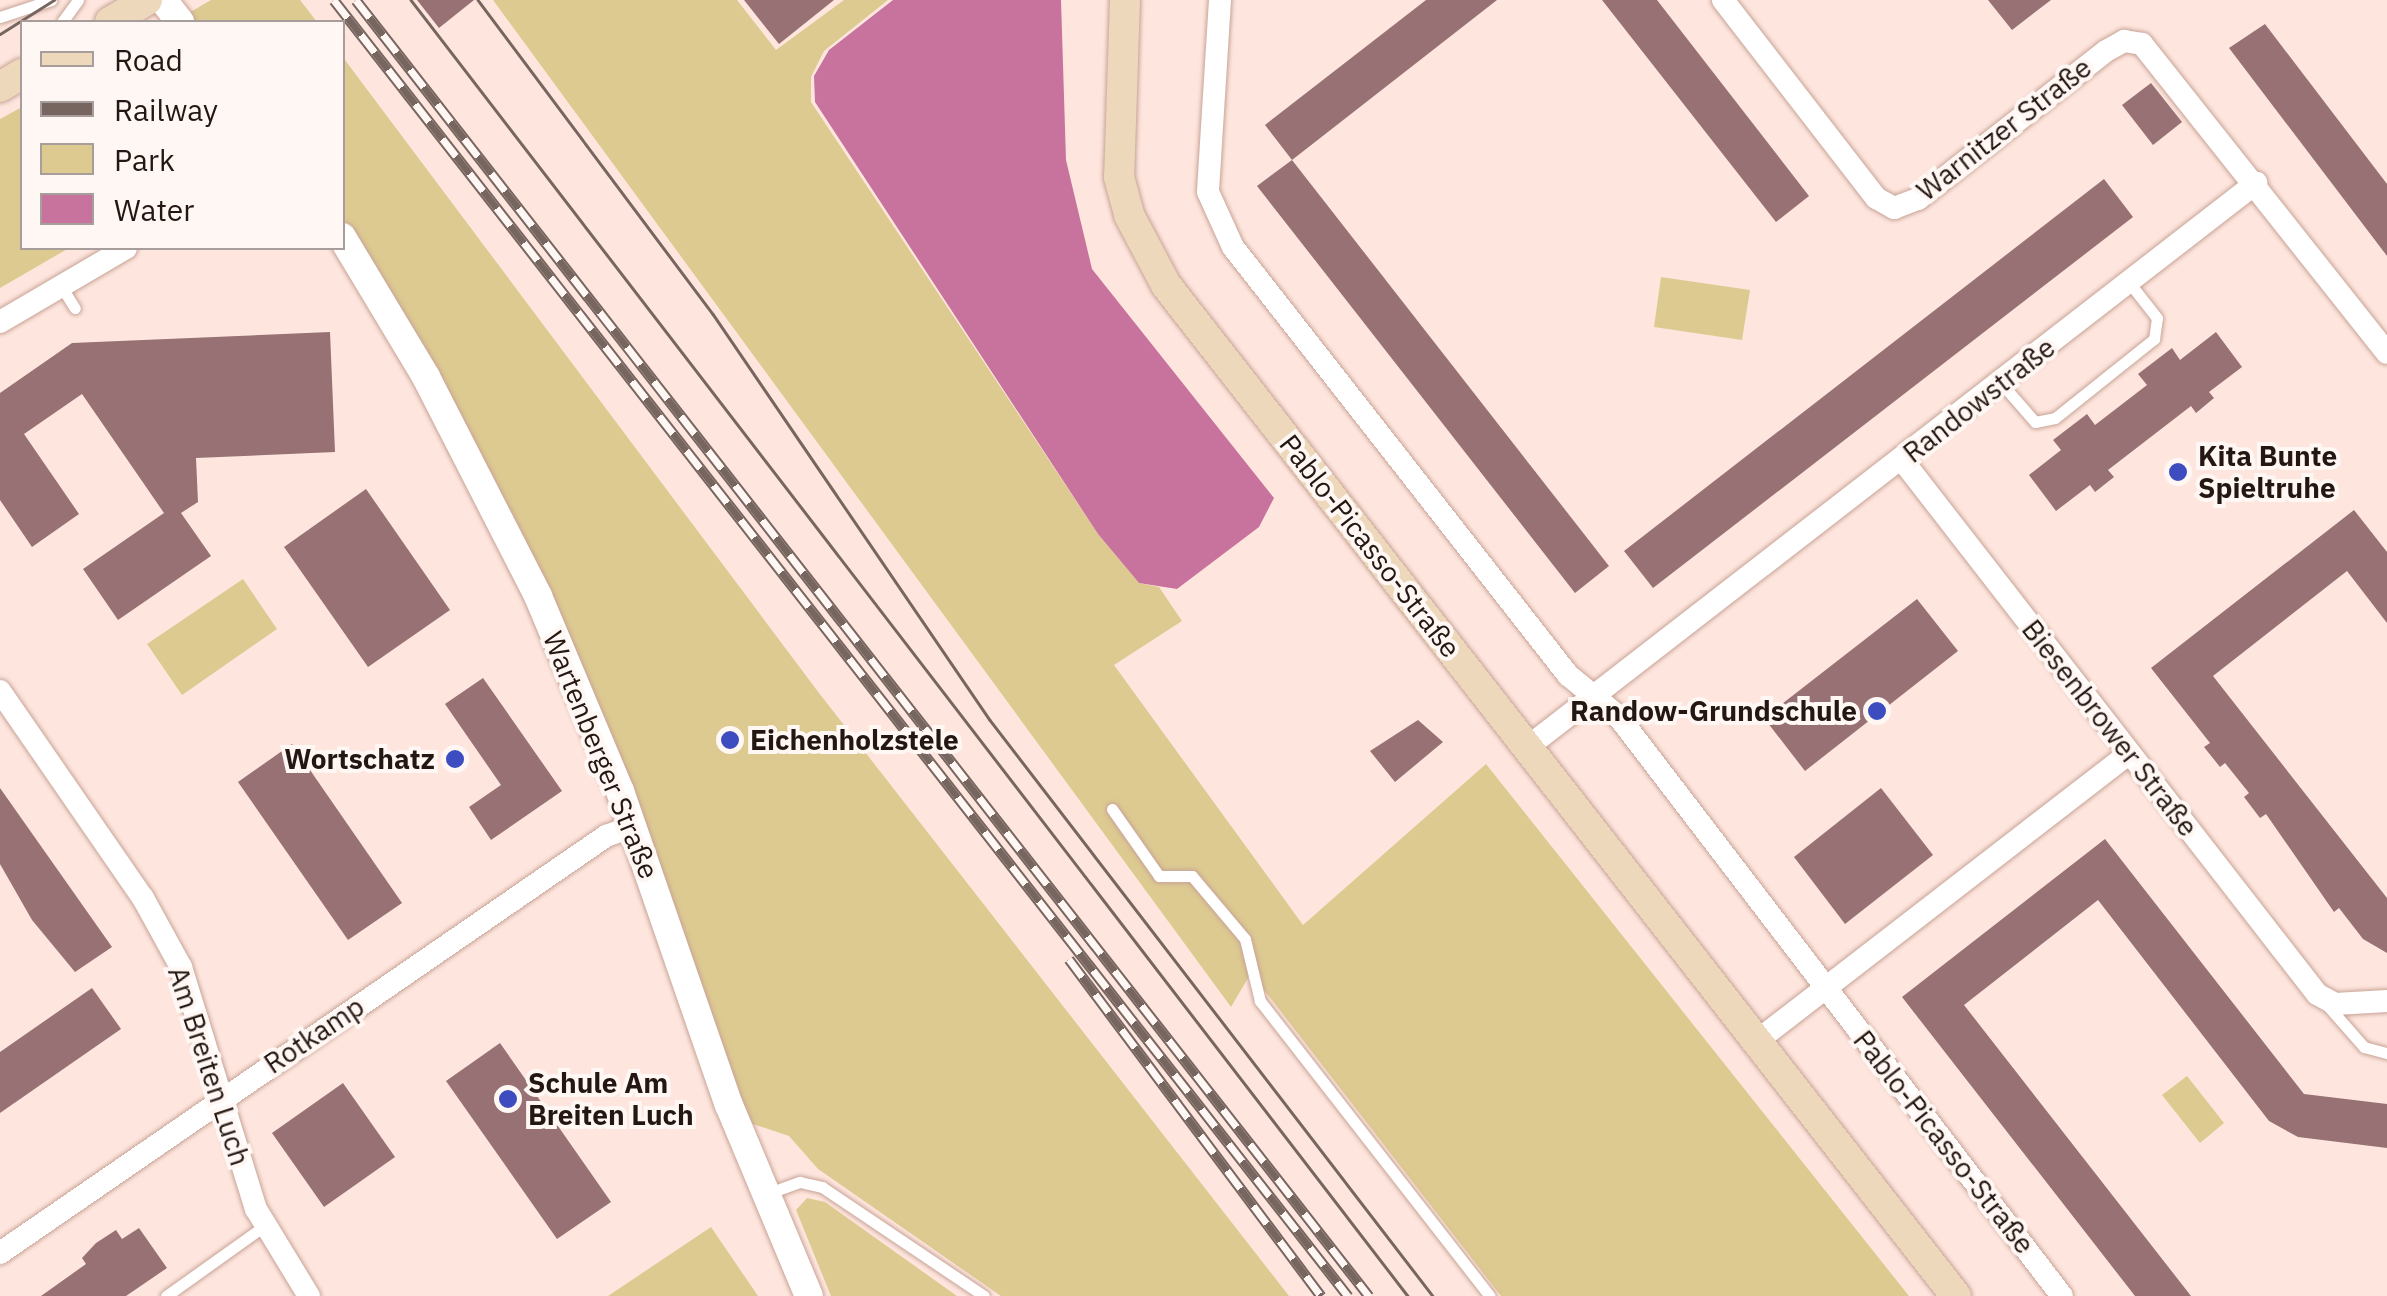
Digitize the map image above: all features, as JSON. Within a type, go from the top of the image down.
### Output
[{"type":"main road","name":"Pablo-Picasso-Straße","points":[[1125,0],[1119,177],[1145,252],[1956,1296]]},
{"type":"street","points":[[162,0],[178,20]]},
{"type":"street","name":"Pablo-Picasso-Straße","points":[[1220,0],[1208,192],[1216,217],[1556,660],[1618,716],[1830,986],[1844,1014],[2062,1296]]},
{"type":"street","name":"Warnitzer Straße","points":[[1723,0],[1876,198],[1894,208],[1918,199],[2124,41],[2157,56],[2256,182]]},
{"type":"street","points":[[2256,182],[2387,353]]},
{"type":"street","name":"Randowstraße","points":[[1528,746],[1903,460],[2256,182]]},
{"type":"street","name":"Wartenberger Straße","points":[[345,243],[493,503],[633,826],[764,1195],[809,1296]]},
{"type":"street","points":[[0,322],[123,250]]},
{"type":"street","name":"Biesenbrower Straße","points":[[1903,460],[2319,995]]},
{"type":"street","name":"Am Breiten Luch","points":[[0,691],[164,934],[193,1002],[220,1099],[264,1226],[309,1296]]},
{"type":"street","points":[[1757,1040],[2129,754]]},
{"type":"street","name":"Rotkamp","points":[[0,1253],[606,836],[633,826]]},
{"type":"street","points":[[2319,995],[2335,1004],[2387,1001]]},
{"type":"lane","points":[[0,17],[51,0]]},
{"type":"lane","points":[[0,74],[20,58]]},
{"type":"lane","points":[[2002,382],[2035,422],[2055,418],[2154,339],[2157,318],[2128,282]]},
{"type":"lane","points":[[61,286],[75,308]]},
{"type":"lane","points":[[1112,809],[1159,876],[1192,876],[1245,939],[1260,1001],[1490,1296]]},
{"type":"lane","name":"Biesenbrower Straße","points":[[2319,995],[2364,1047],[2387,1053]]},
{"type":"lane","points":[[764,1195],[800,1182],[822,1187],[984,1296]]},
{"type":"lane","points":[[166,1296],[264,1226]]},
{"type":"green space","points":[[211,0],[300,0],[315,20],[192,20],[187,14]]},
{"type":"green space","points":[[493,0],[737,0],[776,50],[844,0],[888,0],[824,51],[811,77],[811,102],[1098,534],[1139,583],[1159,587],[1182,621],[1114,665],[1303,925],[1486,764],[1909,1296],[1501,1296],[1251,973],[1231,1007]]},
{"type":"green space","points":[[345,60],[819,693],[1289,1296],[1001,1296],[818,1169],[789,1136],[750,1123],[632,786],[442,381],[345,221]]},
{"type":"green space","points":[[20,108],[20,250],[66,250],[0,288],[0,119]]},
{"type":"green space","points":[[1661,277],[1750,290],[1742,340],[1654,327]]},
{"type":"green space","points":[[243,579],[277,629],[182,695],[147,644]]},
{"type":"green space","points":[[2187,1076],[2224,1123],[2200,1143],[2162,1095]]},
{"type":"green space","points":[[807,1198],[825,1202],[957,1296],[831,1296],[796,1210]]},
{"type":"green space","points":[[711,1227],[758,1296],[608,1296]]},
{"type":"water","points":[[893,0],[1061,0],[1066,160],[1092,269],[1274,498],[1259,527],[1177,589],[1139,583],[1098,534],[815,102],[814,76],[829,50]]},
{"type":"building","points":[[417,0],[474,0],[439,28]]},
{"type":"building","points":[[744,0],[834,0],[779,44]]},
{"type":"building","points":[[1426,0],[1497,0],[1292,160],[1265,125]]},
{"type":"building","points":[[1602,0],[1657,0],[1809,196],[1776,222]]},
{"type":"building","points":[[1988,0],[2051,0],[2012,30]]},
{"type":"building","points":[[2265,24],[2387,184],[2387,256],[2229,48]]},
{"type":"building","points":[[2151,83],[2182,122],[2153,145],[2122,105]]},
{"type":"building","points":[[1292,160],[1609,566],[1575,593],[1257,186]]},
{"type":"building","points":[[2104,179],[2133,217],[1653,588],[1624,551]]},
{"type":"building","points":[[330,332],[335,452],[196,458],[198,502],[181,513],[211,556],[118,620],[83,569],[164,513],[82,394],[24,434],[79,514],[32,547],[0,500],[0,393],[72,343]]},
{"type":"building","points":[[2216,332],[2242,367],[2209,392],[2214,398],[2196,413],[2191,406],[2108,470],[2114,477],[2095,492],[2090,485],[2056,511],[2029,475],[2061,450],[2053,440],[2087,414],[2095,425],[2147,385],[2138,374],[2172,348],[2180,360]]},
{"type":"building","points":[[366,489],[450,610],[368,667],[284,547]]},
{"type":"building","points":[[2354,510],[2387,552],[2387,623],[2347,571],[2213,676],[2387,898],[2387,953],[2363,939],[2339,908],[2334,912],[2266,814],[2260,818],[2244,797],[2249,793],[2225,763],[2220,767],[2204,747],[2210,743],[2151,668]]},
{"type":"building","points":[[1917,599],[1958,651],[1805,771],[1764,718]]},
{"type":"building","points":[[483,678],[562,791],[491,840],[469,807],[501,785],[445,704]]},
{"type":"building","points":[[1418,720],[1443,742],[1395,782],[1370,751]]},
{"type":"building","points":[[292,744],[402,903],[348,940],[238,782]]},
{"type":"building","points":[[0,788],[112,947],[75,972],[32,920],[0,864]]},
{"type":"building","points":[[1881,788],[1933,855],[1845,924],[1794,857]]},
{"type":"building","points":[[2105,839],[2304,1094],[2387,1104],[2387,1148],[2298,1137],[2269,1121],[2098,900],[1964,1005],[2191,1296],[2135,1296],[1902,997]]},
{"type":"building","points":[[92,988],[121,1029],[0,1113],[0,1052]]},
{"type":"building","points":[[500,1043],[611,1202],[557,1239],[446,1081]]},
{"type":"building","points":[[343,1083],[395,1157],[324,1207],[272,1133]]},
{"type":"building","points":[[139,1228],[167,1268],[126,1296],[41,1296],[86,1264],[82,1258],[96,1243],[116,1230],[122,1239]]},
{"type":"tram line","points":[[22,20],[54,0]]},
{"type":"tram line","points":[[411,0],[1408,1296]]},
{"type":"tram line","points":[[478,0],[713,314],[990,720],[1433,1296]]},
{"type":"tram line","points":[[0,34],[20,21]]},
{"type":"railway","points":[[334,0],[1348,1296]]},
{"type":"railway","points":[[356,0],[1369,1296]]},
{"type":"railway","points":[[1069,959],[1321,1296]]},
{"type":"place","name":"Kita Bunte Spieltruhe","points":[[2178,472]]},
{"type":"place","name":"Randow-Grundschule","points":[[1877,711]]},
{"type":"place","name":"Eichenholzstele","points":[[730,740]]},
{"type":"place","name":"Wortschatz","points":[[455,759]]},
{"type":"place","name":"Schule Am Breiten Luch","points":[[508,1099]]}]
